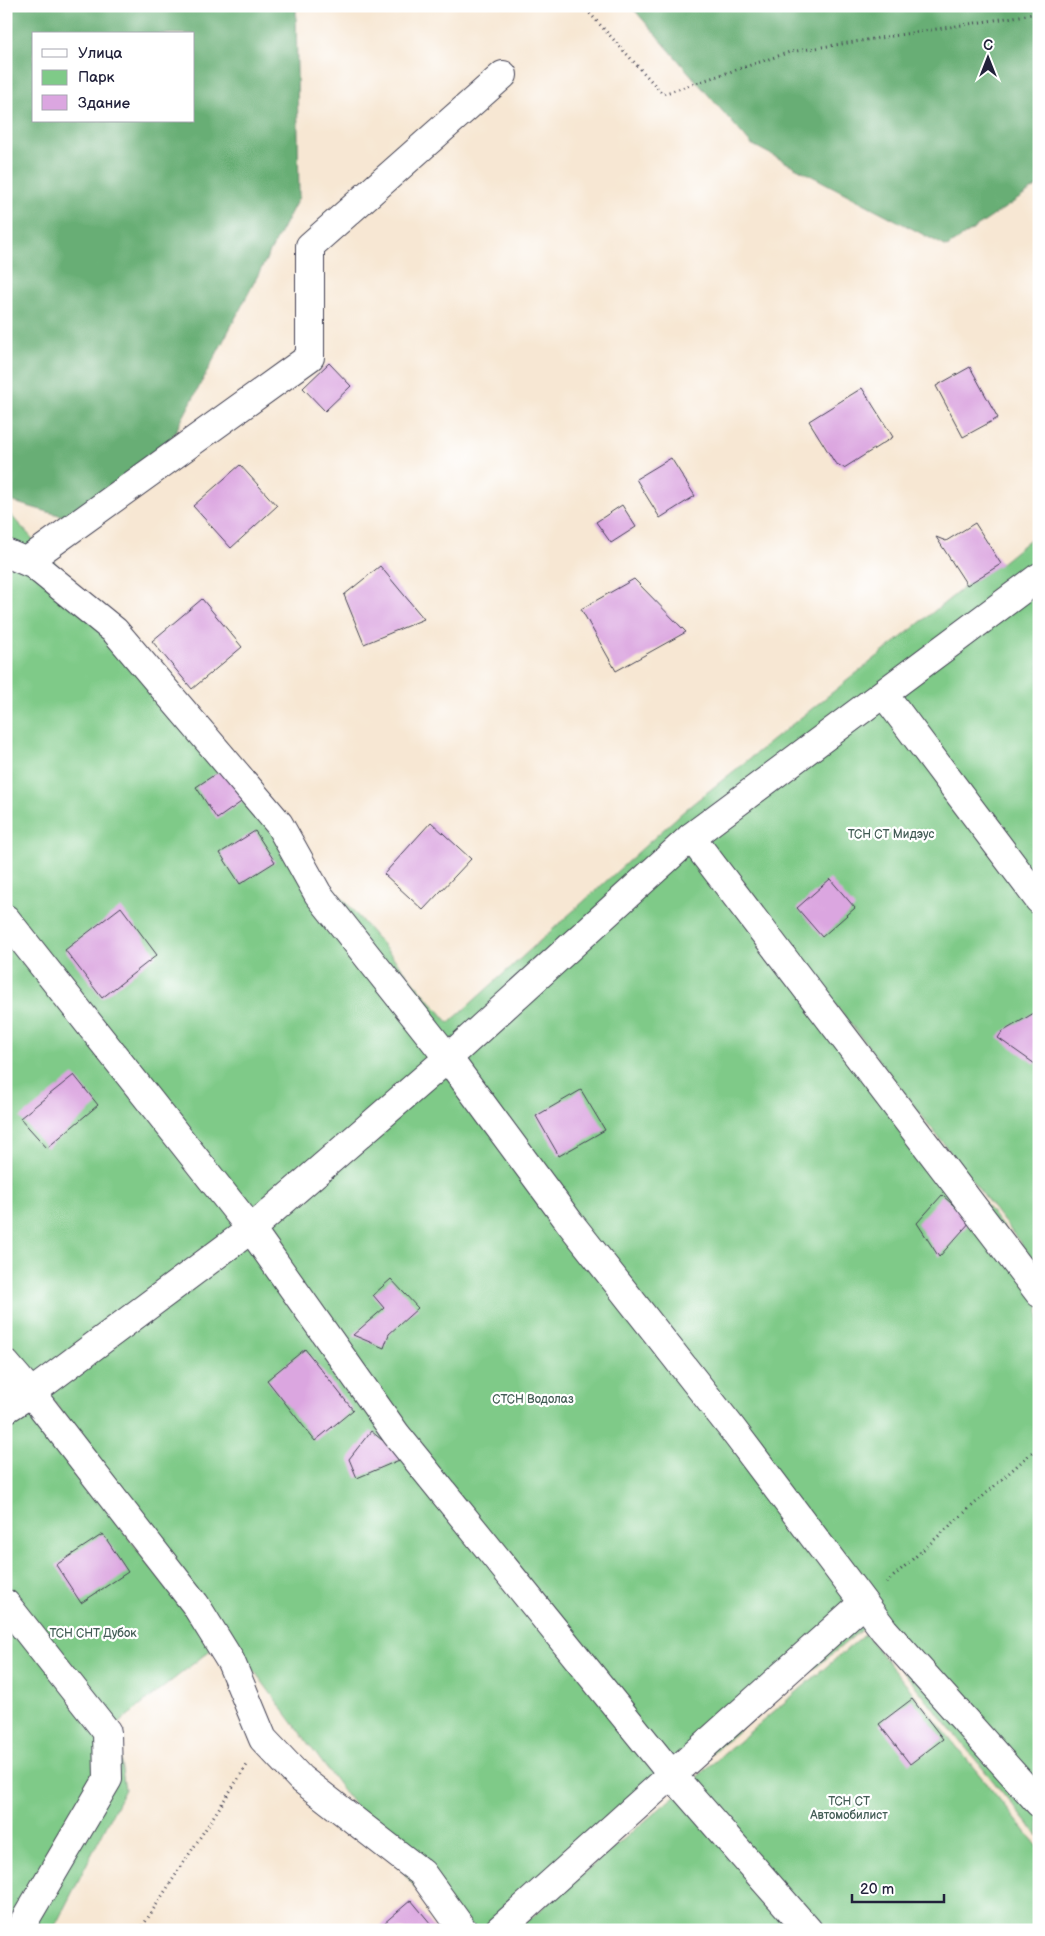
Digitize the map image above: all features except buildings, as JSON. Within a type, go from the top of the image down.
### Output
[{"type":"street","points":[[16,557],[310,357],[310,246],[503,75]]},
{"type":"street","points":[[16,557],[34,564],[115,631],[279,824],[318,894],[448,1058],[570,1223],[730,1426],[863,1603],[884,1630],[1039,1803]]},
{"type":"street","points":[[6,1409],[31,1393],[251,1229],[448,1058],[691,837],[1039,577]]},
{"type":"street","points":[[884,694],[1039,900]]},
{"type":"street","points":[[691,837],[1039,1293]]},
{"type":"street","points":[[6,919],[251,1229],[396,1434],[672,1775],[808,1930]]},
{"type":"street","points":[[6,1364],[31,1393],[194,1604],[231,1662],[263,1739],[300,1778],[422,1873],[463,1930]]},
{"type":"street","points":[[499,1930],[863,1603]]},
{"type":"street","points":[[6,1604],[107,1732],[108,1779],[19,1930]]},
{"type":"path","points":[[583,6],[663,94],[790,52],[1039,13]]},
{"type":"path","points":[[863,1603],[1039,1446]]},
{"type":"path","points":[[140,1930],[263,1739]]},
{"type":"green space","points":[[6,6],[296,6],[299,197],[157,467],[66,517],[6,500]]},
{"type":"green space","points":[[631,6],[1039,6],[1039,185],[947,247],[751,144]]},
{"type":"green space","name":"СТСН Водолаз","points":[[6,510],[80,590],[449,1023],[685,810],[967,585],[1001,563],[1039,532],[1039,1267],[737,877],[1039,1275],[1039,1837],[866,1626],[496,1930],[444,1930],[414,1886],[6,1337]]},
{"type":"green space","name":"ТСН СНТ Дубок","points":[[6,1378],[213,1648],[115,1726],[125,1789],[53,1930],[6,1930]]},
{"type":"green space","name":"ТСН СТ Автомобилист","points":[[865,1634],[1039,1848],[1039,1930],[517,1930]]},
{"type":"park label","name":"ТСН СТ Мидэус","points":[[891,834]]}]
